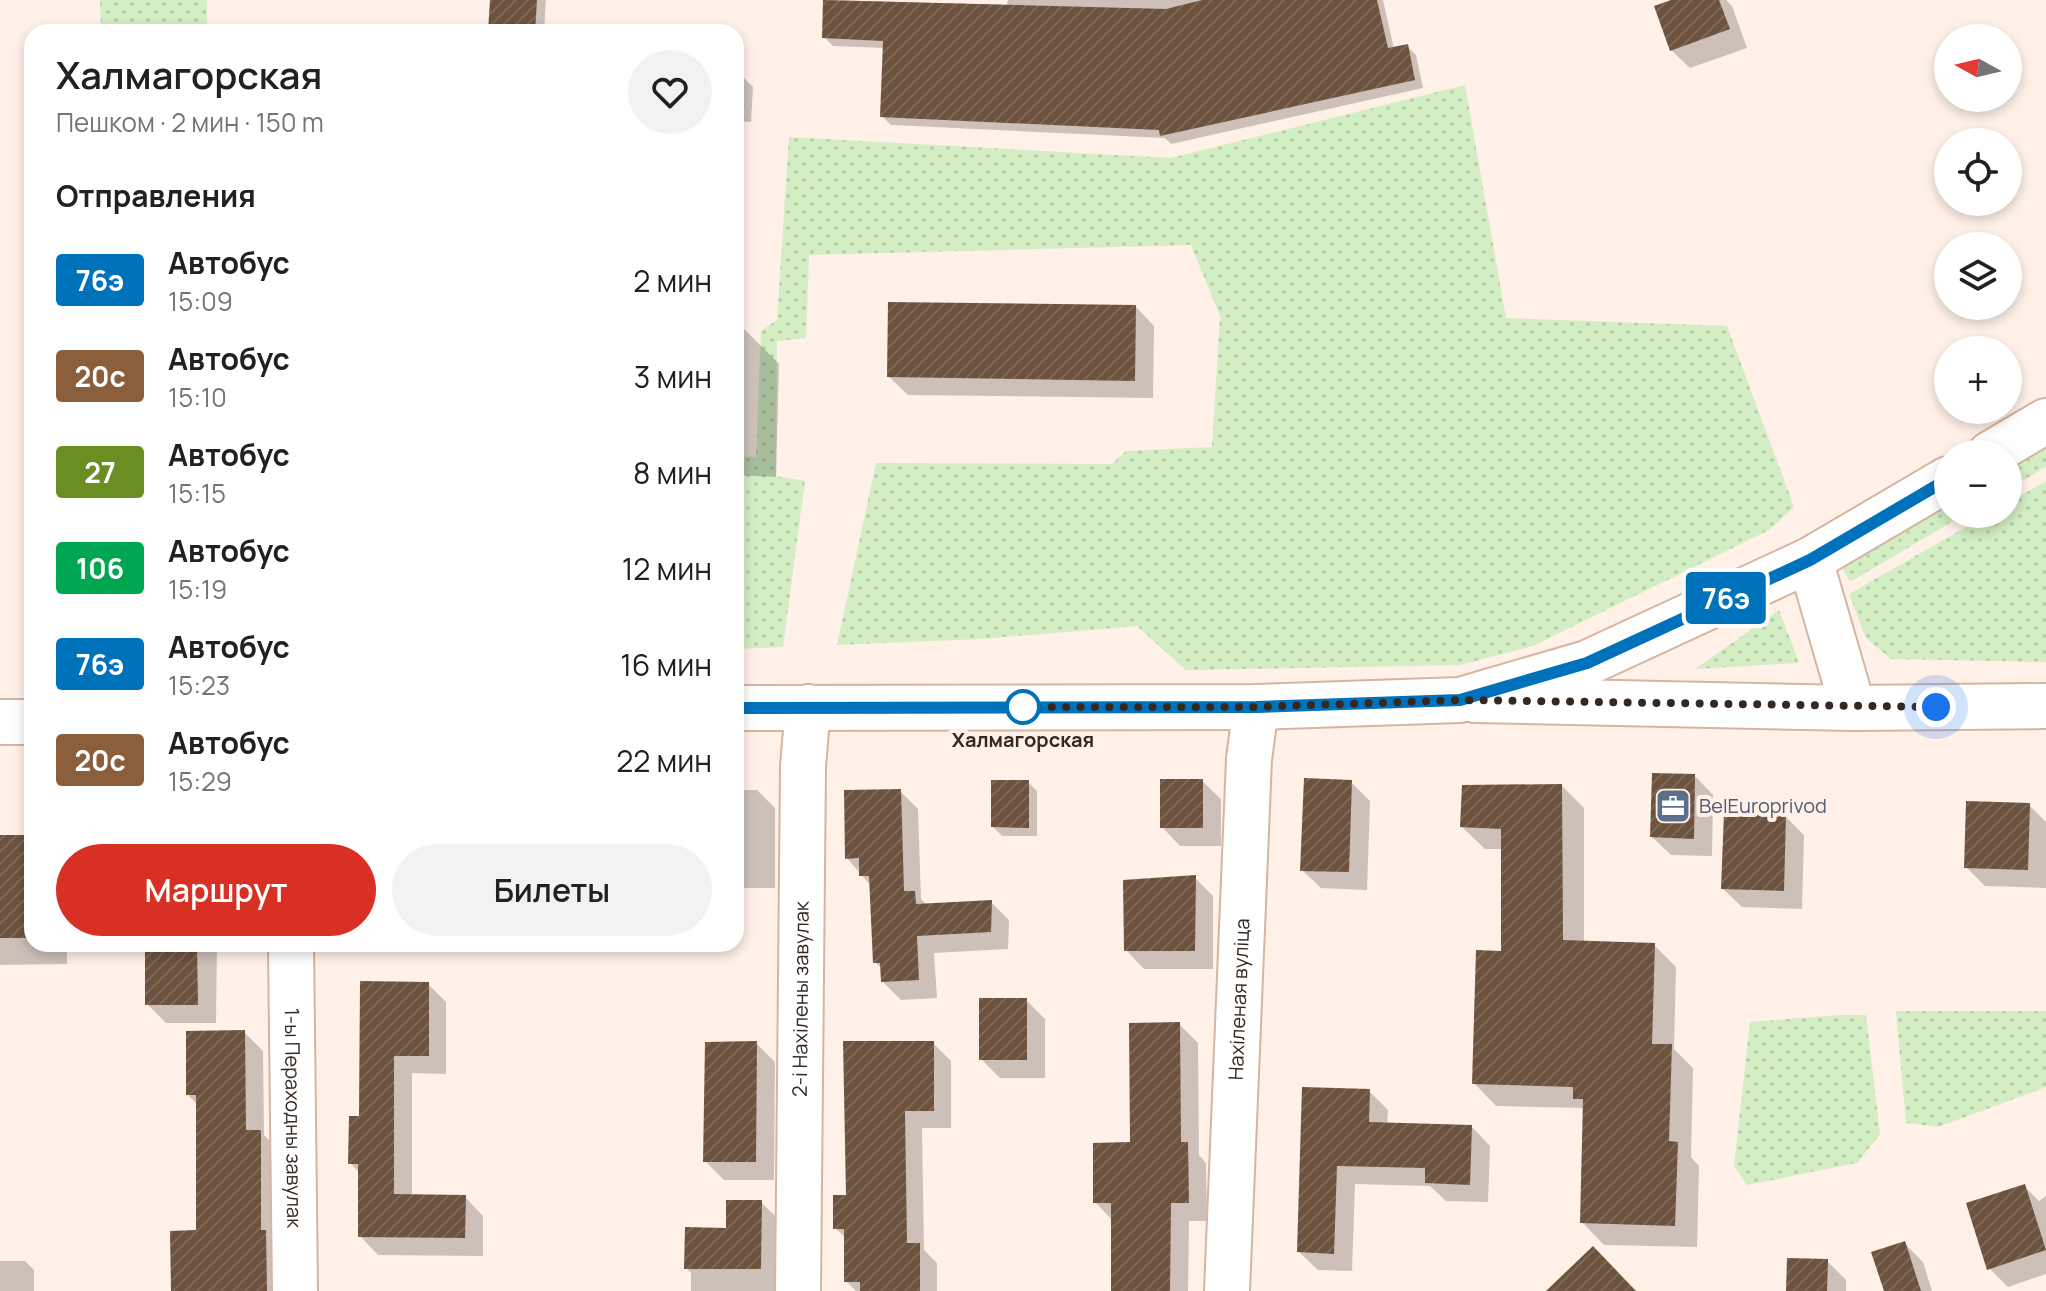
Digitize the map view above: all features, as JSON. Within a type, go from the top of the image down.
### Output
[{"type":"street","points":[[2014,440],[2046,421]]},
{"type":"street","points":[[1460,700],[1587,663],[1810,560],[1934,487]]},
{"type":"street","points":[[1810,560],[1853,708]]},
{"type":"street","points":[[744,708],[1256,707],[1460,700],[1853,708],[2046,706]]},
{"type":"street","name":"2-і Нахілены завулак","points":[[798,1291],[803,766],[808,707]]},
{"type":"street","name":"Нахіленая вуліца","points":[[1227,1291],[1249,759],[1256,707]]},
{"type":"street","points":[[0,722],[24,722]]},
{"type":"street","name":"1-ы Пераходны завулак","points":[[291,952],[295,1291]]},
{"type":"green space","points":[[100,0],[207,0],[207,24],[101,24]]},
{"type":"green space","points":[[1465,85],[1506,318],[1727,326],[1794,507],[1769,530],[1533,646],[1460,665],[1186,670],[1137,626],[980,639],[837,645],[876,463],[1112,464],[1126,451],[1212,447],[1220,316],[1191,245],[809,255],[806,338],[777,341],[776,476],[805,481],[783,647],[744,649],[744,456],[756,457],[761,331],[777,320],[789,137],[1171,158]]},
{"type":"green space","points":[[2046,447],[2046,467],[2022,481],[2022,462]]},
{"type":"green space","points":[[2046,481],[2046,662],[1891,659],[1866,638],[1849,594],[1964,528],[2022,528],[2022,495]]},
{"type":"green space","points":[[1934,513],[1934,528],[1941,528],[1850,582],[1842,568]]},
{"type":"green space","points":[[1779,610],[1799,663],[1695,669]]},
{"type":"green space","points":[[1896,1011],[2046,1011],[2046,1087],[1938,1127],[1906,1123]]},
{"type":"green space","points":[[1866,1015],[1880,1134],[1857,1163],[1747,1185],[1734,1166],[1750,1022]]},
{"type":"building","points":[[490,0],[537,0],[536,24],[488,24]]},
{"type":"building","points":[[823,0],[1166,9],[1202,0],[1377,0],[1388,48],[1408,44],[1415,80],[1160,136],[1159,130],[880,117],[883,41],[822,38]]},
{"type":"building","points":[[1671,0],[1719,0],[1730,29],[1670,51],[1654,6]]},
{"type":"building","points":[[888,302],[1136,305],[1135,381],[887,377]]},
{"type":"building","name":"BelEuroprivod","points":[[1652,773],[1695,774],[1694,839],[1650,837]]},
{"type":"building","points":[[1304,778],[1352,780],[1349,872],[1300,871]]},
{"type":"building","points":[[1160,779],[1203,779],[1203,828],[1160,828]]},
{"type":"building","points":[[991,780],[1029,780],[1029,828],[991,827]]},
{"type":"building","points":[[1562,784],[1563,940],[1655,943],[1652,1044],[1672,1044],[1669,1141],[1678,1142],[1675,1226],[1580,1223],[1583,1099],[1573,1099],[1573,1087],[1472,1084],[1476,950],[1501,951],[1501,829],[1460,827],[1462,785]]},
{"type":"building","points":[[901,789],[904,891],[915,891],[916,904],[992,900],[991,932],[917,936],[919,980],[881,982],[880,963],[873,963],[869,876],[859,876],[859,858],[845,859],[844,790]]},
{"type":"building","points":[[1966,801],[2030,803],[2028,870],[1964,868]]},
{"type":"building","points":[[1724,812],[1786,814],[1784,891],[1721,889]]},
{"type":"building","points":[[0,835],[24,835],[24,938],[0,938]]},
{"type":"building","points":[[1196,875],[1195,951],[1124,951],[1123,880]]},
{"type":"building","points":[[145,952],[197,952],[198,1005],[145,1005]]},
{"type":"building","points":[[360,981],[429,982],[429,1056],[394,1056],[394,1194],[466,1195],[465,1238],[358,1237],[358,1164],[348,1164],[349,1116],[359,1116]]},
{"type":"building","points":[[979,998],[1027,998],[1027,1060],[979,1060]]},
{"type":"building","points":[[1180,1022],[1181,1142],[1188,1142],[1189,1203],[1171,1203],[1170,1291],[1111,1291],[1111,1203],[1093,1203],[1093,1143],[1130,1142],[1129,1023]]},
{"type":"building","points":[[245,1030],[246,1130],[261,1130],[261,1230],[266,1230],[267,1291],[171,1291],[170,1231],[196,1230],[196,1095],[186,1095],[186,1031]]},
{"type":"building","points":[[757,1041],[756,1162],[703,1162],[705,1042]]},
{"type":"building","points":[[843,1041],[934,1041],[934,1111],[905,1111],[907,1243],[920,1243],[920,1291],[860,1291],[860,1282],[844,1282],[844,1229],[833,1229],[833,1195],[846,1195]]},
{"type":"building","points":[[1302,1087],[1370,1089],[1369,1122],[1472,1125],[1470,1185],[1425,1183],[1425,1168],[1337,1166],[1334,1254],[1297,1252]]},
{"type":"building","points":[[2025,1184],[2046,1250],[1987,1270],[1966,1203]]},
{"type":"building","points":[[726,1200],[762,1200],[761,1269],[684,1269],[685,1227],[726,1228]]},
{"type":"building","points":[[1905,1241],[1921,1291],[1884,1291],[1871,1252]]},
{"type":"building","points":[[1593,1246],[1636,1291],[1546,1291]]},
{"type":"building","points":[[1787,1258],[1828,1259],[1827,1291],[1786,1291]]},
{"type":"bus line","name":"76э","points":[[744,708],[1256,707],[1460,700],[1587,663],[1810,560],[1934,487]]},
{"type":"place","name":"Халмагорская","points":[[1023,707]]},
{"type":"place","name":"BelEuroprivod","points":[[1673,806]]},
{"type":"route","points":[[1023,707],[1256,707],[1460,700],[1936,707]]}]
